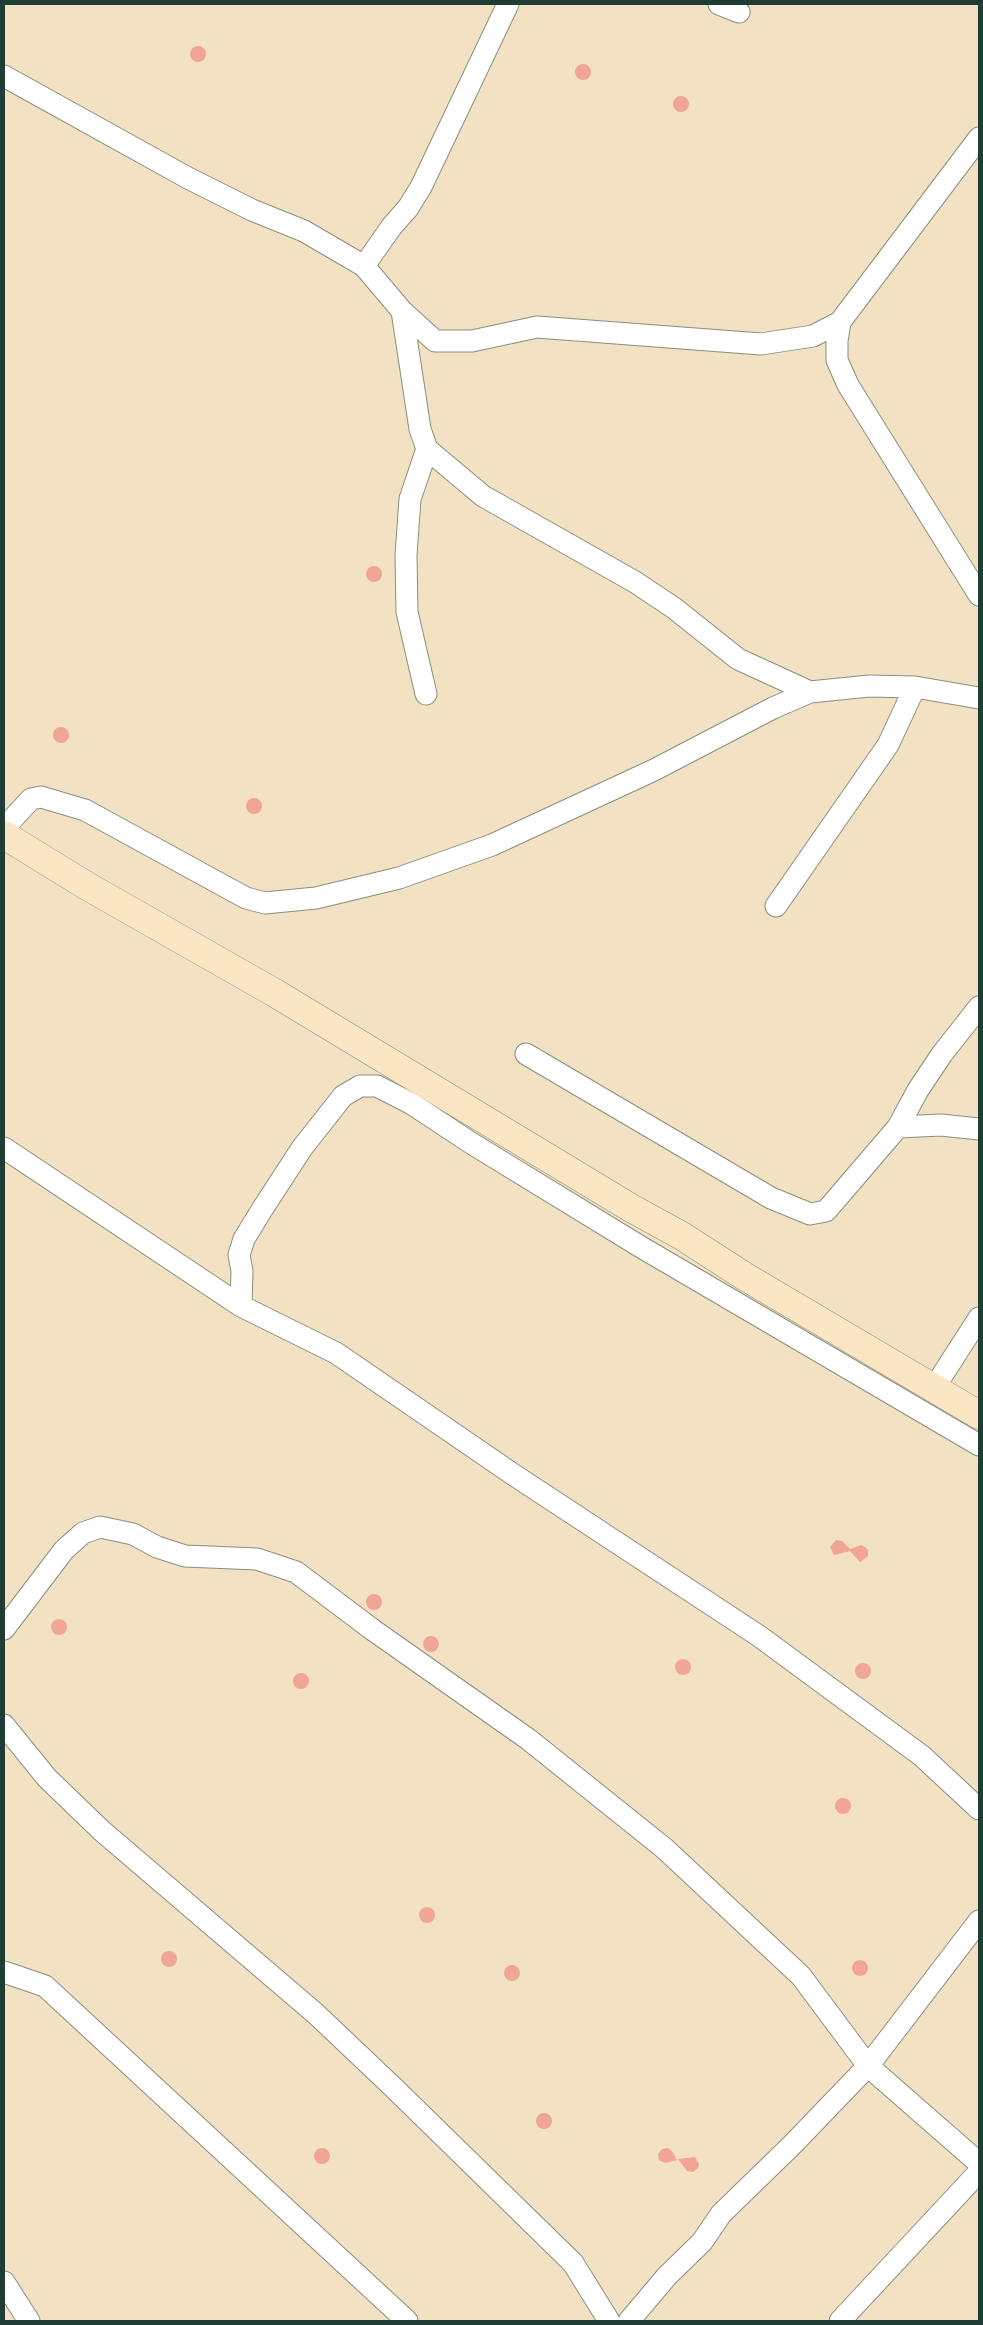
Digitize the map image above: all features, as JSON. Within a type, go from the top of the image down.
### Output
[{"type":"street","points":[[364,266],[392,226],[408,208],[421,187],[508,4]]},
{"type":"street","points":[[719,4],[739,12]]},
{"type":"street","points":[[4,76],[188,178],[252,210],[304,231],[364,266],[402,311],[435,341],[472,341],[538,327],[761,344],[813,336],[840,322],[979,138]]},
{"type":"street","points":[[402,311],[417,413],[427,449],[410,499],[406,556],[407,612],[426,694]]},
{"type":"street","points":[[840,322],[838,360],[848,385],[979,595]]},
{"type":"street","points":[[427,449],[483,496],[635,582],[674,608],[738,659],[810,692]]},
{"type":"street","points":[[4,828],[31,798],[41,797],[86,810],[246,898],[265,903],[308,899],[399,878],[492,845],[654,770],[773,708],[810,692],[869,686],[915,687],[979,698]]},
{"type":"street","points":[[776,906],[888,744],[915,687]]},
{"type":"street","points":[[4,835],[87,886],[275,993],[682,1236],[744,1276],[979,1415]]},
{"type":"street","points":[[526,1054],[771,1198],[810,1214],[826,1211],[898,1127],[918,1090],[942,1054],[979,1007]]},
{"type":"street","points":[[242,1306],[242,1271],[239,1255],[244,1239],[263,1208],[302,1148],[343,1096],[360,1086],[377,1086],[412,1104],[632,1242],[979,1445]]},
{"type":"street","points":[[898,1127],[942,1124],[979,1129]]},
{"type":"street","points":[[4,1148],[242,1306],[336,1353],[514,1475],[759,1636],[922,1756],[979,1809]]},
{"type":"street","points":[[934,1388],[979,1318]]},
{"type":"street","points":[[804,1341],[820,1320]]},
{"type":"street","points":[[4,1629],[64,1550],[83,1533],[100,1526],[133,1534],[157,1547],[185,1556],[258,1560],[296,1572],[373,1630],[528,1739],[664,1848],[801,1976],[868,2066],[979,2163]]},
{"type":"street","points":[[4,1725],[47,1778],[102,1831],[316,2014],[573,2263],[609,2321]]},
{"type":"street","points":[[629,2321],[667,2276],[702,2242],[721,2214],[794,2144],[868,2066],[979,1921]]},
{"type":"street","points":[[4,1972],[44,1986],[407,2321]]},
{"type":"street","points":[[840,2321],[979,2172]]},
{"type":"street","points":[[4,2282],[29,2321]]},
{"type":"building","points":[[198,46],[206,54],[198,62],[190,54]]},
{"type":"building","points":[[583,64],[591,72],[583,80],[575,72]]},
{"type":"building","points":[[681,96],[689,104],[681,112],[673,104]]},
{"type":"building","points":[[374,566],[382,574],[374,582],[366,574]]},
{"type":"building","points":[[61,727],[69,735],[61,743],[53,735]]},
{"type":"building","points":[[254,798],[262,806],[254,814],[246,806]]},
{"type":"building","points":[[836,1540],[842,1541],[850,1549],[861,1545],[865,1547],[868,1550],[868,1556],[860,1562],[850,1551],[834,1555],[830,1547]]},
{"type":"building","points":[[374,1594],[382,1602],[374,1610],[366,1602]]},
{"type":"building","points":[[59,1619],[67,1627],[59,1635],[51,1627]]},
{"type":"building","points":[[431,1636],[439,1644],[431,1652],[423,1644]]},
{"type":"building","points":[[683,1659],[691,1667],[683,1675],[675,1667]]},
{"type":"building","points":[[863,1663],[871,1671],[863,1679],[855,1671]]},
{"type":"building","points":[[301,1673],[309,1681],[301,1689],[293,1681]]},
{"type":"building","points":[[843,1798],[851,1806],[843,1814],[835,1806]]},
{"type":"building","points":[[427,1907],[435,1915],[427,1923],[419,1915]]},
{"type":"building","points":[[169,1951],[177,1959],[169,1967],[161,1959]]},
{"type":"building","points":[[860,1960],[868,1968],[860,1976],[852,1968]]},
{"type":"building","points":[[512,1965],[520,1973],[512,1981],[504,1973]]},
{"type":"building","points":[[544,2113],[552,2121],[544,2129],[536,2121]]},
{"type":"building","points":[[322,2148],[330,2156],[322,2164],[314,2156]]},
{"type":"building","points":[[668,2148],[677,2160],[665,2163],[659,2160],[658,2154],[662,2149]]},
{"type":"building","points":[[695,2157],[699,2164],[698,2168],[693,2172],[687,2171],[678,2159]]}]
